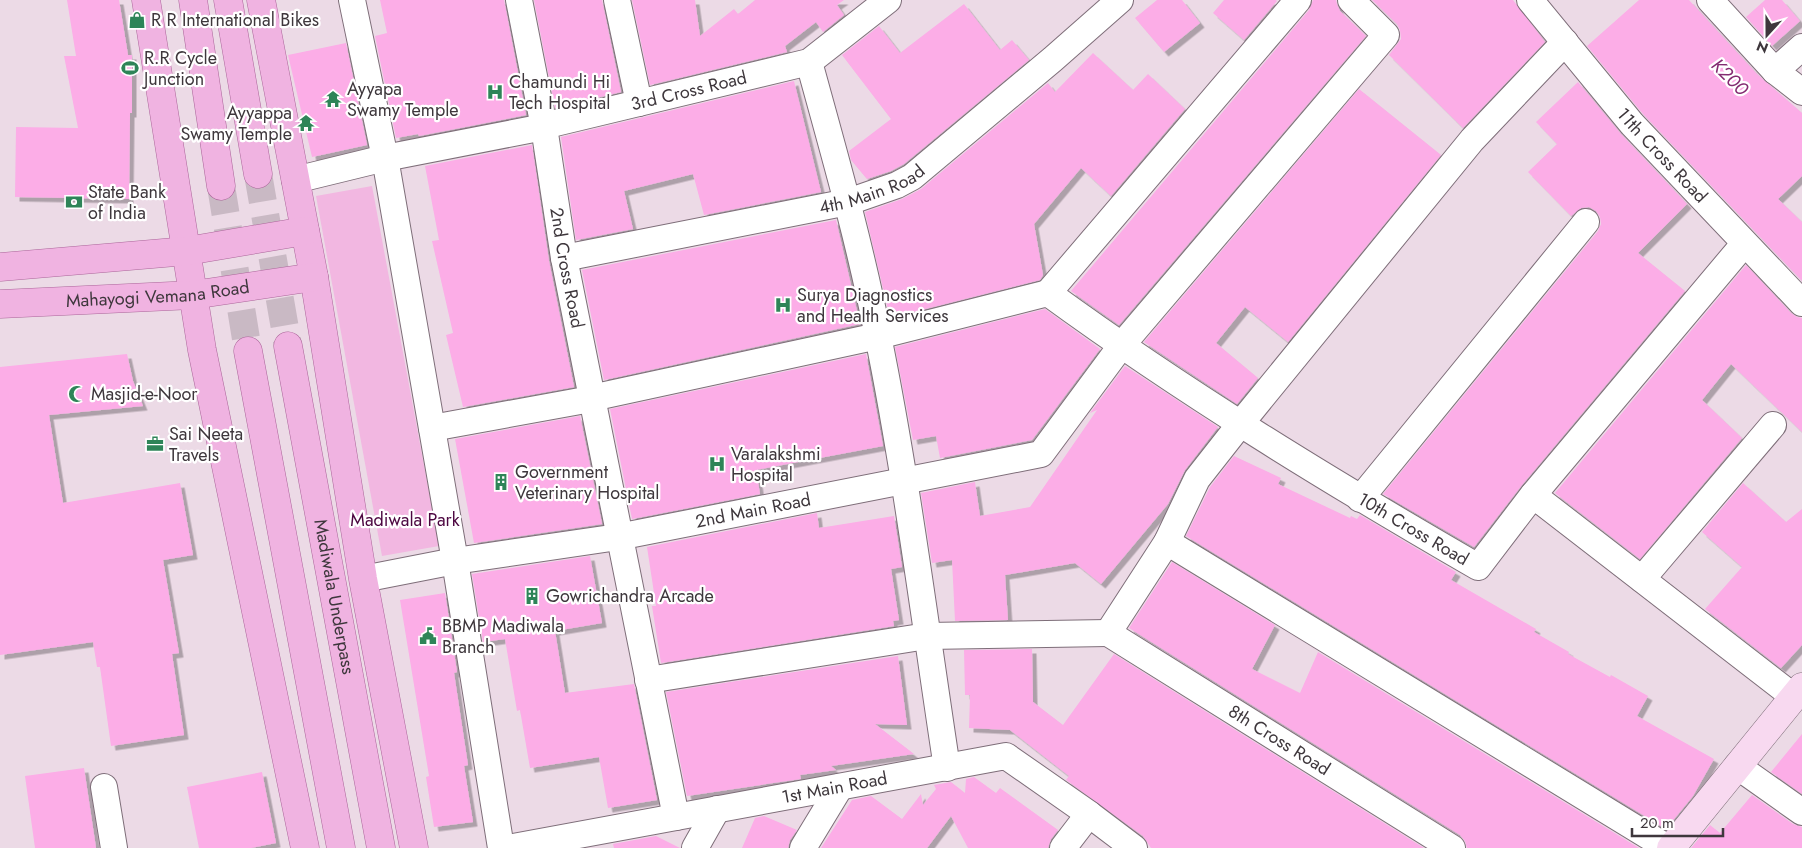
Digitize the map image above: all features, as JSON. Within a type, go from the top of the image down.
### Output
[{"type":"main road","points":[[146,0],[202,350],[305,848]]},
{"type":"main road","points":[[193,0],[221,186]]},
{"type":"main road","points":[[228,0],[258,174]]},
{"type":"main road","points":[[261,0],[314,277],[363,580],[414,848]]},
{"type":"main road","points":[[0,267],[187,250],[305,231]]},
{"type":"main road","name":"Mahayogi Vemana Road","points":[[0,304],[193,295],[314,277]]},
{"type":"main road","name":"Madiwala Underpass","points":[[288,346],[381,848]]},
{"type":"main road","points":[[248,351],[341,848]]},
{"type":"main road","points":[[1670,848],[1798,692]]},
{"type":"street","points":[[352,0],[385,158],[455,561],[501,848]]},
{"type":"street","name":"2nd Cross Road","points":[[519,0],[544,127],[564,258],[618,536],[676,817]]},
{"type":"street","points":[[617,0],[639,103]]},
{"type":"street","name":"3rd Cross Road","points":[[295,180],[385,158],[544,127],[547,124],[808,62],[888,0]]},
{"type":"street","name":"4th Main Road","points":[[564,258],[848,202],[897,185],[912,177],[1053,59],[1120,0]]},
{"type":"street","points":[[432,428],[592,399],[878,336],[1048,293],[1298,0]]},
{"type":"street","name":"2nd Main Road","points":[[363,580],[455,561],[618,536],[1041,454],[1121,346],[1386,36],[1351,0]]},
{"type":"street","name":"11th Cross Road","points":[[1530,0],[1632,124],[1802,303]]},
{"type":"street","points":[[1710,0],[1775,71],[1802,92]]},
{"type":"street","points":[[648,680],[927,636],[1108,633],[1167,542],[1197,479],[1472,140],[1565,42]]},
{"type":"street","points":[[1775,71],[1802,46]]},
{"type":"street","points":[[808,62],[848,202],[878,336],[903,480],[947,768]]},
{"type":"street","points":[[1360,499],[1586,222]]},
{"type":"street","points":[[1744,244],[1533,495],[1642,579],[1798,692]]},
{"type":"street","name":"10th Cross Road","points":[[1048,293],[1121,346],[1360,499],[1478,567],[1533,495]]},
{"type":"street","points":[[1642,579],[1773,425]]},
{"type":"street","points":[[1167,542],[1670,848]]},
{"type":"street","name":"8th Cross Road","points":[[1108,633],[1452,848]]},
{"type":"street","name":"1st Main Road","points":[[508,848],[1006,756],[1134,848]]},
{"type":"street","points":[[1737,766],[1802,812]]},
{"type":"street","points":[[104,787],[114,848]]},
{"type":"street","points":[[803,848],[840,787]]},
{"type":"street","points":[[695,848],[717,809]]},
{"type":"street","points":[[1063,848],[1089,814]]},
{"type":"green space","name":"Madiwala Park","points":[[372,186],[439,546],[382,556],[316,196]]},
{"type":"building","points":[[67,0],[119,0],[128,55],[132,55],[129,199],[15,197],[16,127],[78,128],[64,56],[76,56]]},
{"type":"building","points":[[380,0],[504,0],[526,115],[419,136],[418,134],[396,138],[375,36],[387,33]]},
{"type":"building","points":[[534,0],[602,0],[621,92],[555,108]]},
{"type":"building","points":[[632,0],[695,0],[700,36],[734,9],[738,14],[755,0],[844,0],[837,5],[844,15],[823,32],[816,22],[785,46],[787,52],[650,85]]},
{"type":"building","points":[[1157,0],[1182,0],[1200,23],[1164,52],[1135,18]]},
{"type":"building","points":[[1224,0],[1277,1],[1244,40],[1213,13]]},
{"type":"building","points":[[1313,0],[1336,0],[1340,11],[1366,36],[1119,325],[1071,291],[1309,10]]},
{"type":"building","points":[[1372,0],[1513,0],[1545,42],[1463,128],[1389,55],[1401,39],[1400,30],[1397,24]]},
{"type":"building","points":[[1639,0],[1689,0],[1757,74],[1802,113],[1802,176],[1778,199],[1802,222],[1802,281],[1643,114],[1587,46]]},
{"type":"building","points":[[1765,0],[1782,0],[1800,21],[1772,46],[1746,17]]},
{"type":"building","points":[[964,4],[1000,50],[1012,40],[1029,60],[904,164],[891,171],[867,179],[851,160],[849,151],[891,119],[842,55],[879,26],[900,53]]},
{"type":"building","name":"Ayyapa Swamy Temple","points":[[346,43],[367,145],[312,157],[288,55]]},
{"type":"building","points":[[1093,53],[1133,90],[1148,74],[1185,109],[1111,196],[1081,168],[1034,224],[1043,275],[1040,280],[890,318],[865,212],[902,199],[921,189],[1048,83],[1055,92]]},
{"type":"building","points":[[794,81],[821,192],[704,215],[693,174],[624,191],[633,229],[576,240],[561,137]]},
{"type":"building","points":[[1578,82],[1621,134],[1687,204],[1638,253],[1685,291],[1522,485],[1474,547],[1383,494],[1598,231],[1601,224],[1600,217],[1596,211],[1589,207],[1581,208],[1571,216],[1528,172],[1557,144],[1536,122]]},
{"type":"building","points":[[1359,89],[1441,155],[1288,342],[1245,307],[1216,343],[1258,378],[1237,404],[1144,342]]},
{"type":"building","points":[[532,145],[549,261],[574,387],[463,407],[446,335],[453,333],[432,241],[439,240],[425,166]]},
{"type":"building","points":[[836,220],[860,324],[604,380],[582,270]]},
{"type":"building","points":[[1746,265],[1791,313],[1802,318],[1802,432],[1731,364],[1702,400],[1742,438],[1640,559],[1555,493]]},
{"type":"building","points":[[1045,309],[1100,349],[1032,440],[940,458],[936,436],[913,440],[895,347]]},
{"type":"building","points":[[127,354],[133,381],[143,406],[49,415],[63,503],[180,483],[193,555],[163,560],[179,653],[172,654],[184,735],[111,746],[100,667],[97,667],[93,642],[0,655],[0,367]]},
{"type":"building","points":[[866,354],[883,446],[756,470],[760,494],[632,519],[610,409]]},
{"type":"building","points":[[1125,366],[1218,427],[1185,470],[1168,504],[1101,584],[1075,563],[1005,575],[1008,620],[955,621],[952,560],[932,563],[921,493],[975,482],[980,516],[1030,507],[1097,410],[1090,413]]},
{"type":"building","points":[[580,416],[602,524],[474,543],[455,439]]},
{"type":"building","points":[[1234,456],[1281,478],[1278,484],[1350,518],[1351,516],[1357,519],[1360,515],[1456,572],[1451,580],[1536,629],[1534,632],[1569,652],[1568,654],[1648,696],[1637,716],[1714,759],[1693,796],[1666,829],[1186,536],[1210,487]]},
{"type":"building","points":[[1743,483],[1786,522],[1802,509],[1802,645],[1781,668],[1705,609],[1742,567],[1702,532]]},
{"type":"building","points":[[817,513],[819,528],[894,516],[902,567],[891,569],[899,620],[893,621],[894,626],[661,663],[652,606],[656,606],[647,547]]},
{"type":"building","points":[[590,556],[602,623],[555,631],[565,693],[634,684],[657,800],[608,808],[599,757],[530,768],[520,710],[517,711],[505,639],[483,642],[472,574]]},
{"type":"building","points":[[1172,562],[1275,625],[1252,669],[1300,693],[1318,652],[1639,848],[1467,848],[1465,841],[1460,835],[1129,628]]},
{"type":"building","points":[[445,593],[457,672],[454,673],[468,765],[464,766],[473,822],[434,827],[426,777],[429,776],[400,600]]},
{"type":"building","points":[[1032,649],[1033,702],[1063,725],[1114,654],[1424,848],[1151,848],[1143,836],[1066,780],[1069,776],[1010,730],[969,728],[970,695],[965,695],[964,650]]},
{"type":"building","points":[[898,656],[907,725],[875,724],[914,754],[831,766],[836,770],[800,775],[801,779],[687,796],[666,692]]},
{"type":"building","points":[[1802,734],[1802,794],[1771,772]]},
{"type":"building","points":[[84,768],[96,848],[35,848],[25,776]]},
{"type":"building","points":[[262,772],[276,843],[251,848],[199,848],[187,787]]},
{"type":"building","points":[[974,777],[996,793],[1000,788],[1058,830],[1051,839],[1048,848],[968,848],[951,816],[927,848],[821,848],[852,800],[871,796],[902,819],[921,794],[923,805],[936,789],[934,785],[951,782],[965,793],[966,779]]},
{"type":"building","points":[[1752,795],[1793,824],[1802,827],[1802,848],[1691,848],[1710,825],[1720,833]]},
{"type":"building","points":[[764,816],[797,830],[790,840],[788,848],[742,848],[755,818]]},
{"type":"building","points":[[656,836],[680,848],[614,848],[613,844]]},
{"type":"tunnel","points":[[258,174],[288,346]]},
{"type":"tunnel","points":[[221,186],[248,351]]},
{"type":"place","name":"R R International Bikes","points":[[137,20]]},
{"type":"place","name":"R.R Cycle Junction","points":[[130,68]]},
{"type":"place","name":"Chamundi Hi Tech Hospital","points":[[495,92]]},
{"type":"place","name":"Ayyapa Swamy Temple","points":[[333,99]]},
{"type":"place","name":"Ayyappa Swamy Temple","points":[[306,123]]},
{"type":"place","name":"State Bank of India","points":[[74,202]]},
{"type":"place","name":"Surya Diagnostics and Health Services","points":[[783,305]]},
{"type":"place","name":"Masjid-e-Noor","points":[[77,394]]},
{"type":"place","name":"Sai Neeta Travels","points":[[155,444]]},
{"type":"place","name":"Varalakshmi Hospital","points":[[717,464]]},
{"type":"place","name":"Government Veterinary Hospital","points":[[501,482]]},
{"type":"place","name":"Gowrichandra Arcade","points":[[532,596]]},
{"type":"place","name":"BBMP Madiwala Branch","points":[[428,636]]},
{"type":"water label","name":"K200","points":[[1730,77]]}]
